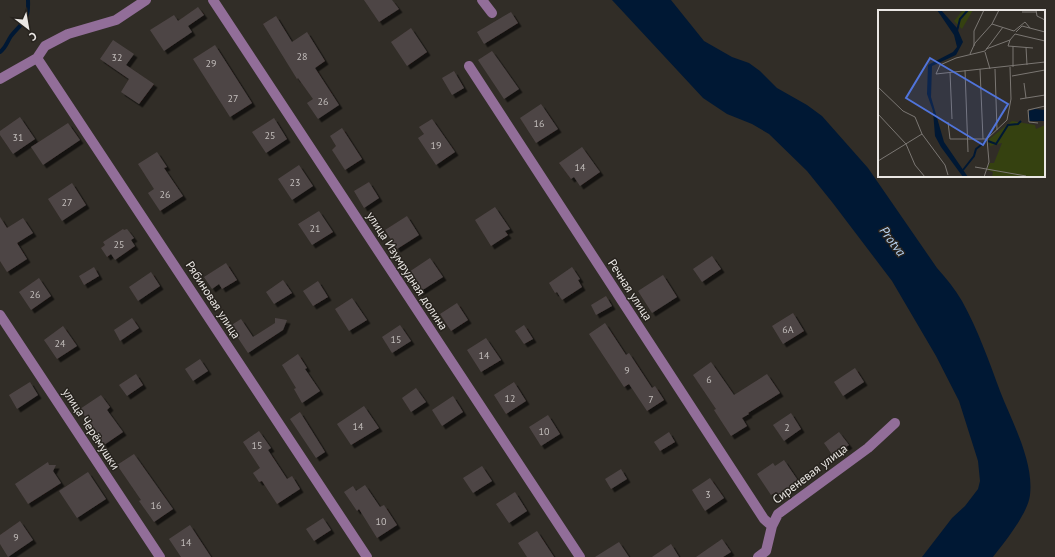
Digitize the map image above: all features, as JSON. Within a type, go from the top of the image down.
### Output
[{"type":"street","points":[[0,79],[38,58],[45,46],[68,34],[116,20],[146,0]]},
{"type":"street","name":"улица Изумрудная долина","points":[[213,0],[580,557]]},
{"type":"street","points":[[482,0],[492,13]]},
{"type":"street","name":"Рябиновая улица","points":[[38,58],[367,557]]},
{"type":"street","name":"Речная улица","points":[[469,66],[764,519],[772,526]]},
{"type":"street","name":"улица Черёмушки","points":[[0,315],[160,557]]},
{"type":"street","name":"Сиреневая улица","points":[[758,557],[766,551],[772,526],[778,514],[868,448],[895,423]]},
{"type":"water","name":"Protva","points":[[612,0],[671,0],[704,41],[732,57],[749,63],[760,71],[777,88],[807,105],[822,116],[868,168],[937,268],[956,292],[968,312],[983,346],[1021,442],[1029,469],[1030,495],[1025,510],[1021,519],[1004,544],[993,557],[922,557],[952,518],[965,506],[978,489],[980,481],[978,461],[959,401],[936,356],[892,281],[807,171],[769,134],[752,124],[727,114],[703,98]]},
{"type":"building","points":[[364,0],[392,0],[399,9],[379,22]]},
{"type":"building","points":[[198,7],[204,15],[188,26],[192,32],[164,51],[150,30],[174,15],[178,21]]},
{"type":"building","points":[[511,12],[518,23],[484,44],[477,32]]},
{"type":"building","points":[[276,16],[292,42],[307,32],[325,61],[315,68],[339,105],[318,119],[307,103],[313,99],[298,78],[297,79],[263,24]]},
{"type":"building","points":[[411,28],[427,52],[407,66],[391,42]]},
{"type":"building","points":[[113,40],[134,54],[126,65],[154,84],[139,104],[121,92],[129,79],[100,59]]},
{"type":"building","points":[[215,45],[252,103],[230,117],[193,59]]},
{"type":"building","points":[[492,51],[519,89],[504,99],[478,60]]},
{"type":"building","points":[[454,71],[464,88],[452,95],[442,78]]},
{"type":"building","points":[[541,104],[558,129],[536,143],[520,118]]},
{"type":"building","points":[[20,117],[35,139],[13,154],[0,135],[0,131]]},
{"type":"building","points":[[274,118],[287,139],[266,153],[252,132]]},
{"type":"building","points":[[432,119],[455,152],[436,165],[418,138],[424,134],[419,127]]},
{"type":"building","points":[[68,123],[80,140],[43,165],[31,147]]},
{"type":"building","points":[[342,128],[362,159],[345,170],[332,150],[336,146],[330,136]]},
{"type":"building","points":[[582,147],[600,172],[580,186],[574,177],[571,179],[559,163]]},
{"type":"building","points":[[157,152],[167,167],[164,168],[183,196],[160,211],[148,193],[154,189],[138,164]]},
{"type":"building","points":[[299,165],[313,186],[292,200],[278,179]]},
{"type":"building","points":[[369,182],[379,198],[364,208],[354,191]]},
{"type":"building","points":[[72,183],[86,205],[62,221],[48,199]]},
{"type":"building","points":[[495,207],[510,229],[505,231],[508,235],[491,246],[475,220]]},
{"type":"building","points":[[319,211],[333,232],[312,245],[298,224]]},
{"type":"building","points":[[407,216],[419,235],[397,249],[385,230]]},
{"type":"building","points":[[0,217],[7,228],[23,218],[33,233],[17,243],[27,259],[7,272],[0,261]]},
{"type":"building","points":[[123,229],[127,229],[134,238],[131,240],[135,246],[115,260],[111,254],[107,257],[101,248],[105,245],[103,242]]},
{"type":"building","points":[[712,256],[721,269],[702,282],[693,269]]},
{"type":"building","points":[[430,258],[443,277],[418,293],[406,274]]},
{"type":"building","points":[[226,263],[237,280],[222,289],[219,284],[212,289],[204,277]]},
{"type":"building","points":[[94,267],[99,276],[84,285],[79,276]]},
{"type":"building","points":[[572,267],[580,279],[578,280],[582,287],[562,300],[557,292],[555,293],[549,283]]},
{"type":"building","points":[[151,272],[160,286],[138,301],[129,287]]},
{"type":"building","points":[[663,275],[677,297],[652,313],[638,291]]},
{"type":"building","points":[[39,278],[51,296],[31,310],[19,292]]},
{"type":"building","points":[[283,280],[292,293],[274,304],[266,292]]},
{"type":"building","points":[[318,281],[328,297],[313,306],[303,291]]},
{"type":"building","points":[[606,296],[612,306],[596,315],[591,305]]},
{"type":"building","points":[[352,298],[367,320],[349,331],[335,309]]},
{"type":"building","points":[[457,303],[468,320],[451,331],[440,314]]},
{"type":"building","points":[[793,313],[804,331],[783,344],[772,326]]},
{"type":"building","points":[[132,318],[139,328],[120,341],[114,330]]},
{"type":"building","points":[[275,318],[287,320],[283,330],[248,353],[230,326],[241,319],[253,337],[275,323]]},
{"type":"building","points":[[605,323],[626,355],[629,353],[652,388],[655,386],[664,400],[647,411],[629,384],[624,387],[589,334]]},
{"type":"building","points":[[400,325],[411,341],[392,353],[382,337]]},
{"type":"building","points":[[524,325],[533,339],[524,344],[515,331]]},
{"type":"building","points":[[63,326],[77,346],[57,359],[44,340]]},
{"type":"building","points":[[486,338],[501,360],[481,372],[467,350]]},
{"type":"building","points":[[298,354],[307,368],[305,369],[320,391],[302,403],[294,389],[296,388],[282,365]]},
{"type":"building","points":[[200,359],[208,371],[193,381],[185,369]]},
{"type":"building","points":[[711,362],[734,395],[767,374],[780,393],[742,418],[747,426],[731,436],[714,410],[716,409],[693,375]]},
{"type":"building","points":[[855,368],[864,382],[843,396],[834,382]]},
{"type":"building","points":[[136,374],[143,385],[127,396],[119,385]]},
{"type":"building","points":[[30,382],[38,395],[17,409],[9,395]]},
{"type":"building","points":[[514,382],[526,401],[506,414],[494,395]]},
{"type":"building","points":[[416,388],[426,402],[411,412],[402,398]]},
{"type":"building","points":[[101,395],[110,407],[107,410],[123,432],[104,445],[80,409]]},
{"type":"building","points":[[453,396],[463,412],[442,426],[432,410]]},
{"type":"building","points":[[364,406],[379,428],[351,445],[337,424]]},
{"type":"building","points":[[300,412],[325,452],[316,458],[290,419]]},
{"type":"building","points":[[791,413],[801,429],[784,441],[773,425]]},
{"type":"building","points":[[548,415],[560,434],[541,446],[529,427]]},
{"type":"building","points":[[259,431],[271,448],[268,450],[287,479],[292,476],[300,489],[277,504],[262,481],[259,482],[253,473],[260,468],[243,442]]},
{"type":"building","points":[[669,432],[675,442],[660,451],[654,442]]},
{"type":"building","points":[[839,432],[849,445],[833,456],[824,443]]},
{"type":"building","points":[[134,454],[173,509],[154,522],[117,465]]},
{"type":"building","points":[[784,460],[799,482],[778,496],[776,492],[771,495],[757,474],[773,463],[775,466]]},
{"type":"building","points":[[48,462],[49,465],[56,465],[53,471],[61,483],[28,504],[15,484]]},
{"type":"building","points":[[482,466],[492,481],[473,493],[463,478]]},
{"type":"building","points":[[621,469],[627,479],[611,489],[605,479]]},
{"type":"building","points":[[88,472],[106,499],[77,518],[59,491]]},
{"type":"building","points":[[710,478],[724,498],[705,511],[692,490]]},
{"type":"building","points":[[365,485],[380,507],[384,505],[397,525],[377,538],[359,509],[357,511],[344,492],[353,486],[356,491]]},
{"type":"building","points":[[515,492],[527,511],[509,523],[496,504]]},
{"type":"building","points":[[323,518],[331,530],[314,541],[306,529]]},
{"type":"building","points":[[20,521],[33,540],[8,557],[0,544],[0,535]]},
{"type":"building","points":[[190,525],[211,557],[181,557],[169,539]]},
{"type":"building","points":[[537,531],[554,557],[527,557],[518,543]]},
{"type":"building","points":[[722,539],[731,552],[723,557],[696,557]]},
{"type":"building","points":[[619,542],[629,557],[595,557]]},
{"type":"building","points":[[671,544],[679,557],[652,557]]},
{"type":"waterway","points":[[0,52],[24,21],[27,13],[28,0]]}]
